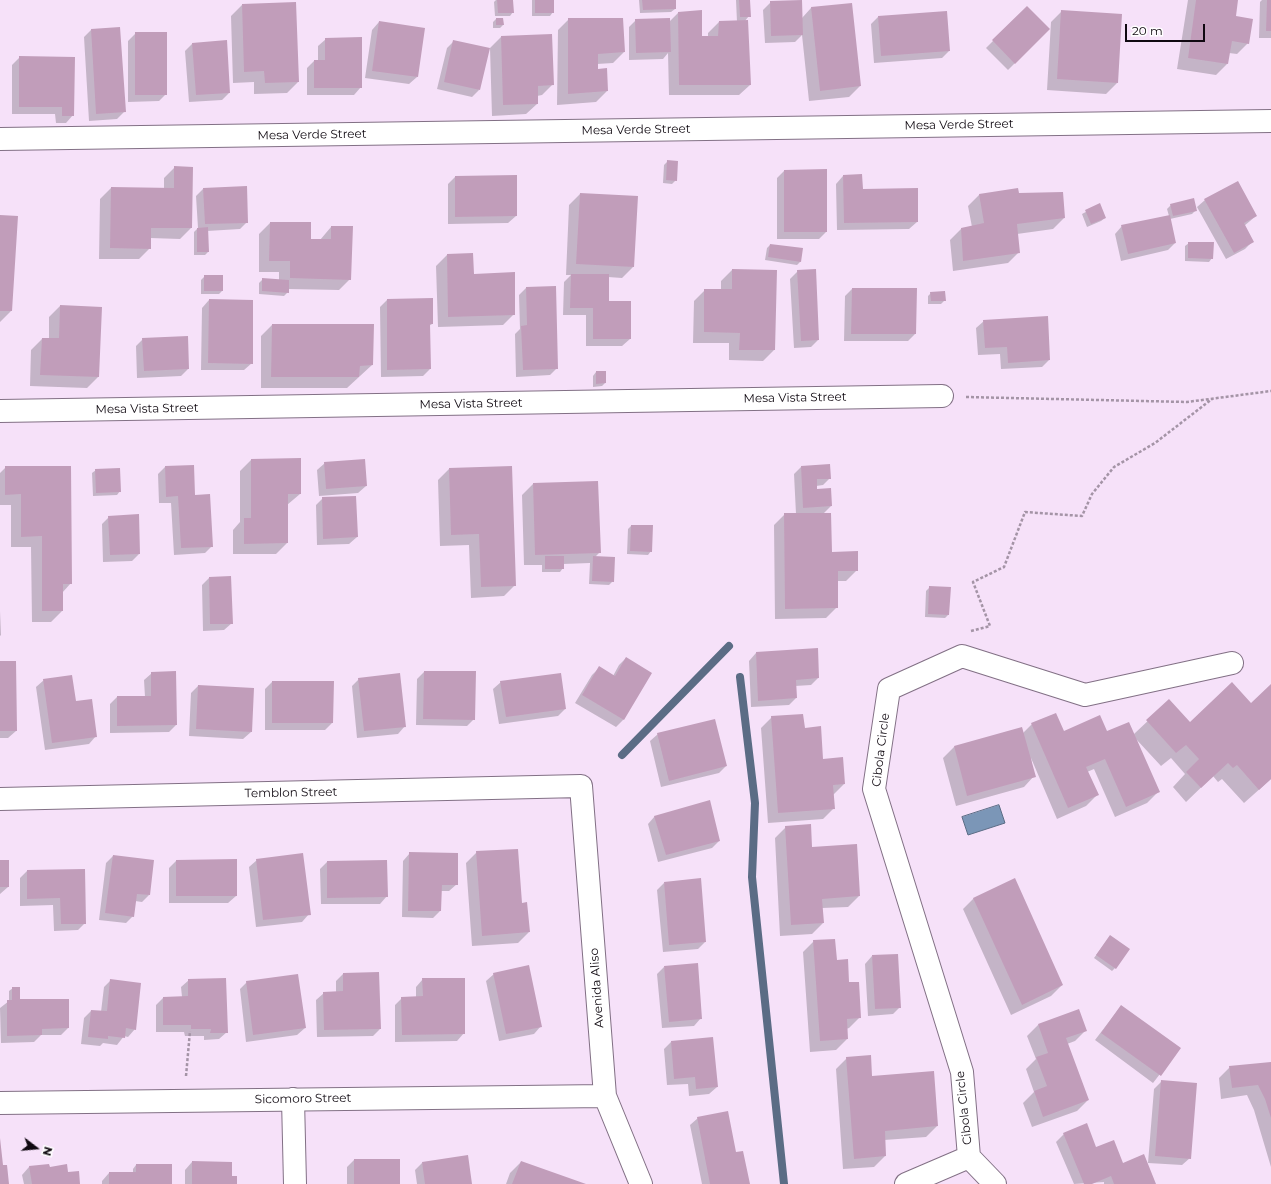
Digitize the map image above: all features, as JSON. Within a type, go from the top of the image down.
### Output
[{"type":"street","name":"Mesa Verde Street","points":[[0,139],[1271,121]]},
{"type":"street","name":"Mesa Vista Street","points":[[0,411],[942,396]]},
{"type":"street","points":[[962,656],[1085,695],[1232,663]]},
{"type":"street","name":"Cibola Circle","points":[[962,656],[889,689],[874,789],[962,1072],[969,1157]]},
{"type":"street","name":"Temblon Street","points":[[0,799],[581,786]]},
{"type":"street","name":"Avenida Aliso","points":[[581,786],[606,1096],[641,1184]]},
{"type":"street","name":"Sicomoro Street","points":[[0,1103],[606,1096]]},
{"type":"street","points":[[293,1099],[295,1184]]},
{"type":"street","points":[[906,1184],[969,1157],[995,1184]]},
{"type":"path","points":[[942,396],[1187,402],[1271,391]]},
{"type":"path","points":[[962,656],[956,651],[966,632],[990,626],[973,582],[1004,567],[1026,512],[1082,516],[1092,494],[1114,467],[1155,443],[1212,399]]},
{"type":"path","points":[[186,1077],[190,1031]]},
{"type":"water","points":[[999,805],[1005,823],[968,835],[962,817]]},
{"type":"building","points":[[497,0],[513,0],[514,13],[498,13]]},
{"type":"building","points":[[535,0],[554,0],[554,13],[535,13]]},
{"type":"building","points":[[642,0],[676,0],[676,9],[643,10]]},
{"type":"building","points":[[739,0],[750,0],[751,17],[740,17]]},
{"type":"building","points":[[802,0],[803,35],[771,36],[770,1]]},
{"type":"building","points":[[1196,0],[1238,0],[1236,16],[1253,19],[1249,44],[1232,41],[1228,64],[1188,58]]},
{"type":"building","points":[[1267,0],[1271,0],[1271,31],[1266,31]]},
{"type":"building","points":[[296,2],[299,82],[265,83],[264,71],[244,72],[242,4]]},
{"type":"building","points":[[852,3],[861,86],[820,91],[811,7]]},
{"type":"building","points":[[1027,6],[1050,29],[1015,64],[992,40]]},
{"type":"building","points":[[702,10],[702,36],[718,36],[719,21],[748,20],[751,85],[679,85],[678,12]]},
{"type":"building","points":[[1061,10],[1122,14],[1118,83],[1057,79]]},
{"type":"building","points":[[947,11],[950,51],[881,56],[878,16]]},
{"type":"building","points":[[496,18],[503,18],[504,25],[496,25]]},
{"type":"building","points":[[568,18],[623,18],[625,52],[598,54],[598,69],[607,68],[608,91],[568,94]]},
{"type":"building","points":[[670,18],[671,52],[636,53],[635,19]]},
{"type":"building","points":[[379,21],[425,28],[418,77],[372,71]]},
{"type":"building","points":[[120,27],[126,112],[96,114],[91,29]]},
{"type":"building","points":[[135,32],[167,32],[167,95],[135,95]]},
{"type":"building","points":[[552,34],[554,85],[538,86],[538,104],[503,105],[501,36]]},
{"type":"building","points":[[362,37],[362,88],[314,88],[314,60],[325,60],[325,38]]},
{"type":"building","points":[[227,40],[230,93],[196,95],[192,43]]},
{"type":"building","points":[[453,40],[490,48],[480,90],[444,82]]},
{"type":"building","points":[[19,56],[75,57],[74,116],[62,116],[62,107],[19,107]]},
{"type":"building","points":[[667,160],[678,161],[677,181],[666,180]]},
{"type":"building","points":[[174,166],[193,167],[192,228],[151,228],[151,249],[110,248],[111,187],[174,188]]},
{"type":"building","points":[[827,169],[827,232],[784,232],[784,170]]},
{"type":"building","points":[[862,174],[863,189],[918,188],[918,222],[844,223],[843,175]]},
{"type":"building","points":[[517,175],[517,216],[455,217],[455,176]]},
{"type":"building","points":[[1238,181],[1257,216],[1244,223],[1254,242],[1234,253],[1204,199]]},
{"type":"building","points":[[247,186],[248,223],[205,224],[203,188]]},
{"type":"building","points":[[1018,188],[1019,193],[1063,192],[1065,218],[1017,224],[1020,253],[963,261],[961,228],[984,223],[979,194]]},
{"type":"building","points":[[580,193],[638,196],[634,267],[576,264]]},
{"type":"building","points":[[1194,198],[1197,211],[1173,216],[1170,204]]},
{"type":"building","points":[[1100,203],[1106,218],[1091,224],[1085,210]]},
{"type":"building","points":[[0,215],[18,216],[12,311],[0,311]]},
{"type":"building","points":[[1170,215],[1176,243],[1128,254],[1121,225]]},
{"type":"building","points":[[270,222],[311,222],[311,239],[331,239],[331,226],[353,226],[351,280],[290,278],[290,261],[269,261]]},
{"type":"building","points":[[208,227],[209,252],[197,252],[197,228]]},
{"type":"building","points":[[1188,242],[1214,242],[1213,259],[1188,258]]},
{"type":"building","points":[[770,244],[803,248],[801,262],[768,257]]},
{"type":"building","points":[[473,253],[474,274],[515,272],[515,315],[448,317],[447,254]]},
{"type":"building","points":[[732,269],[777,270],[775,350],[739,350],[740,333],[704,332],[704,289],[732,289]]},
{"type":"building","points":[[816,269],[819,340],[801,341],[797,270]]},
{"type":"building","points":[[571,274],[609,274],[609,301],[631,301],[631,339],[593,339],[593,308],[570,308]]},
{"type":"building","points":[[204,275],[223,275],[223,291],[204,291]]},
{"type":"building","points":[[262,278],[289,280],[289,293],[262,291]]},
{"type":"building","points":[[556,286],[558,369],[523,370],[521,326],[527,325],[526,287]]},
{"type":"building","points":[[852,288],[917,288],[916,334],[851,334]]},
{"type":"building","points":[[945,291],[946,301],[931,301],[930,292]]},
{"type":"building","points":[[433,298],[433,324],[430,324],[431,369],[387,370],[387,299]]},
{"type":"building","points":[[209,299],[253,300],[253,364],[208,363]]},
{"type":"building","points":[[60,305],[102,307],[99,377],[40,375],[42,338],[59,338]]},
{"type":"building","points":[[1048,316],[1050,360],[1008,363],[1007,347],[985,348],[983,320]]},
{"type":"building","points":[[272,324],[374,324],[373,365],[360,366],[359,377],[271,377]]},
{"type":"building","points":[[188,336],[189,369],[144,371],[142,338]]},
{"type":"building","points":[[596,371],[606,371],[606,383],[596,384]]},
{"type":"building","points":[[301,458],[301,494],[288,494],[288,543],[244,544],[244,518],[251,518],[251,459]]},
{"type":"building","points":[[365,459],[367,486],[326,489],[324,462]]},
{"type":"building","points":[[830,464],[831,479],[817,479],[817,489],[831,488],[832,506],[803,508],[801,466]]},
{"type":"building","points":[[194,465],[195,495],[210,494],[213,547],[181,548],[178,496],[166,497],[165,466]]},
{"type":"building","points":[[5,466],[71,466],[72,584],[63,584],[63,611],[42,611],[42,536],[21,537],[21,494],[5,495]]},
{"type":"building","points":[[512,466],[516,586],[481,587],[479,534],[451,535],[449,468]]},
{"type":"building","points":[[120,468],[121,492],[96,493],[95,469]]},
{"type":"building","points":[[598,481],[601,553],[535,555],[533,483]]},
{"type":"building","points":[[356,496],[358,537],[323,539],[322,497]]},
{"type":"building","points":[[784,513],[831,513],[832,552],[858,551],[858,571],[838,571],[838,608],[785,609]]},
{"type":"building","points":[[139,514],[140,554],[110,555],[108,516]]},
{"type":"building","points":[[631,525],[653,525],[652,552],[630,551]]},
{"type":"building","points":[[545,556],[564,556],[564,569],[545,569]]},
{"type":"building","points":[[593,556],[615,557],[614,582],[592,581]]},
{"type":"building","points":[[231,576],[233,624],[210,624],[209,577]]},
{"type":"building","points":[[929,586],[951,587],[949,615],[928,614]]},
{"type":"building","points":[[818,648],[819,678],[796,680],[797,698],[758,701],[756,652]]},
{"type":"building","points":[[626,657],[652,673],[624,720],[582,695],[599,666],[615,676]]},
{"type":"building","points":[[0,661],[16,661],[17,731],[0,731]]},
{"type":"building","points":[[176,671],[177,725],[117,726],[117,696],[151,696],[151,672]]},
{"type":"building","points":[[424,671],[476,671],[475,720],[423,719]]},
{"type":"building","points":[[400,673],[406,727],[364,731],[358,678]]},
{"type":"building","points":[[561,673],[566,709],[506,717],[500,681]]},
{"type":"building","points":[[72,675],[76,701],[92,699],[97,737],[52,743],[43,679]]},
{"type":"building","points":[[272,681],[334,681],[333,723],[272,723]]},
{"type":"building","points":[[1232,682],[1251,703],[1271,684],[1271,779],[1259,790],[1237,765],[1233,768],[1228,763],[1201,788],[1186,772],[1199,759],[1186,745],[1176,753],[1146,720],[1169,699],[1190,722]]},
{"type":"building","points":[[198,685],[254,688],[252,732],[196,729]]},
{"type":"building","points":[[1056,713],[1064,731],[1100,715],[1107,731],[1129,722],[1160,792],[1126,807],[1105,759],[1086,767],[1099,795],[1068,808],[1031,723]]},
{"type":"building","points":[[803,714],[805,728],[821,726],[823,759],[843,757],[845,784],[833,785],[835,809],[778,813],[771,716]]},
{"type":"building","points":[[715,719],[727,766],[669,781],[657,733]]},
{"type":"building","points":[[1022,727],[1036,777],[967,796],[954,746]]},
{"type":"building","points":[[710,800],[720,841],[666,855],[654,816]]},
{"type":"building","points":[[811,824],[812,847],[857,844],[860,896],[822,899],[824,923],[791,925],[785,826]]},
{"type":"building","points":[[518,849],[522,903],[527,902],[530,932],[482,936],[476,851]]},
{"type":"building","points":[[409,852],[458,853],[458,885],[442,885],[441,911],[408,911]]},
{"type":"building","points":[[303,853],[311,915],[263,920],[256,859]]},
{"type":"building","points":[[113,855],[154,860],[150,895],[137,894],[134,917],[105,913]]},
{"type":"building","points":[[237,859],[237,896],[176,896],[176,860]]},
{"type":"building","points":[[0,860],[9,860],[9,887],[0,887]]},
{"type":"building","points":[[387,860],[388,897],[327,898],[327,861]]},
{"type":"building","points":[[85,869],[86,924],[61,924],[60,898],[27,899],[27,870]]},
{"type":"building","points":[[701,878],[706,942],[669,945],[664,882]]},
{"type":"building","points":[[1015,878],[1063,985],[1022,1005],[973,898]]},
{"type":"building","points":[[1110,935],[1130,949],[1116,969],[1096,955]]},
{"type":"building","points":[[835,939],[837,960],[848,959],[849,982],[859,982],[861,1018],[847,1019],[848,1039],[820,1041],[813,940]]},
{"type":"building","points":[[898,954],[901,1008],[875,1009],[872,955]]},
{"type":"building","points":[[698,963],[702,1019],[669,1022],[664,966]]},
{"type":"building","points":[[529,965],[542,1027],[506,1034],[493,973]]},
{"type":"building","points":[[379,972],[381,1029],[324,1030],[323,992],[343,991],[343,973]]},
{"type":"building","points":[[298,974],[306,1028],[253,1035],[246,981]]},
{"type":"building","points":[[226,978],[228,1033],[210,1033],[211,1029],[191,1029],[191,1025],[163,1025],[163,997],[188,996],[188,979]]},
{"type":"building","points":[[422,978],[465,978],[465,1034],[402,1035],[401,997],[423,996]]},
{"type":"building","points":[[110,979],[141,983],[136,1030],[126,1028],[125,1038],[108,1036],[108,1039],[88,1037],[91,1010],[107,1011]]},
{"type":"building","points":[[12,987],[20,987],[20,999],[69,999],[69,1028],[42,1029],[42,1035],[7,1036],[7,1000],[12,1000]]},
{"type":"building","points":[[1121,1005],[1181,1048],[1161,1076],[1101,1033]]},
{"type":"building","points":[[1079,1009],[1087,1031],[1066,1038],[1089,1100],[1043,1117],[1034,1091],[1047,1086],[1036,1057],[1048,1053],[1038,1024]]},
{"type":"building","points":[[713,1037],[718,1087],[696,1089],[695,1077],[674,1079],[671,1041]]},
{"type":"building","points":[[871,1055],[872,1076],[934,1071],[938,1126],[885,1131],[886,1156],[854,1159],[846,1057]]},
{"type":"building","points":[[1271,1062],[1271,1118],[1265,1099],[1258,1085],[1232,1088],[1229,1066]]},
{"type":"building","points":[[1161,1080],[1197,1083],[1191,1159],[1155,1156]]},
{"type":"building","points":[[728,1111],[736,1152],[743,1151],[750,1184],[710,1184],[697,1117]]},
{"type":"building","points":[[1087,1123],[1096,1147],[1114,1140],[1123,1163],[1144,1154],[1156,1184],[1114,1184],[1111,1176],[1092,1184],[1084,1184],[1063,1133]]},
{"type":"building","points":[[0,1138],[3,1165],[7,1165],[9,1184],[0,1184]]},
{"type":"building","points":[[468,1155],[472,1184],[425,1184],[422,1162]]},
{"type":"building","points":[[354,1159],[400,1159],[400,1184],[354,1184]]},
{"type":"building","points":[[192,1161],[232,1162],[232,1176],[237,1176],[237,1184],[192,1184]]},
{"type":"building","points":[[521,1161],[586,1184],[512,1184]]},
{"type":"building","points":[[49,1164],[50,1167],[67,1164],[68,1172],[79,1171],[80,1184],[32,1184],[29,1166]]},
{"type":"building","points":[[136,1164],[172,1164],[172,1184],[109,1184],[109,1172],[136,1172]]},
{"type":"waterway","points":[[622,755],[729,646]]},
{"type":"waterway","points":[[740,677],[755,803],[752,877],[784,1184]]}]
